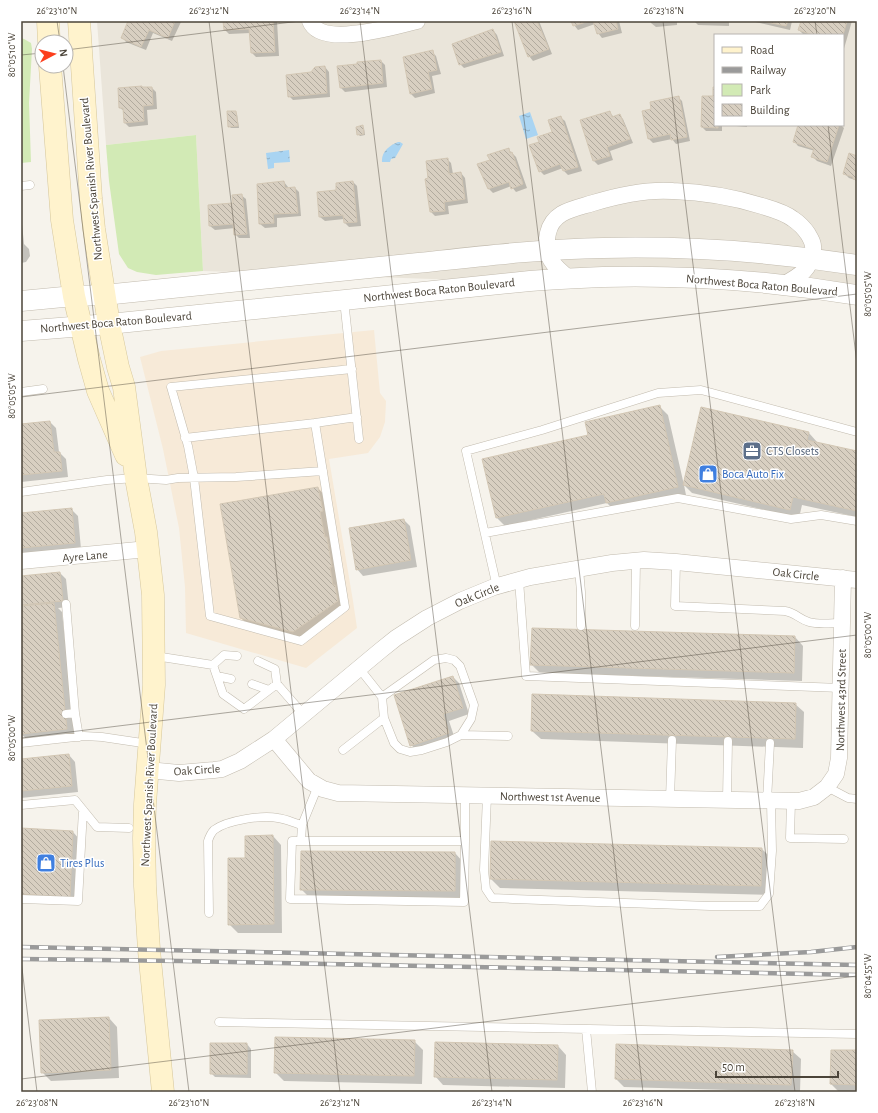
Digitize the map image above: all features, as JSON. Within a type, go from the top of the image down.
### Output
[{"type":"main road","points":[[48,21],[49,34]]},
{"type":"main road","name":"Northwest Spanish River Boulevard","points":[[79,21],[94,229],[109,324],[124,387],[136,478],[142,504],[153,595],[154,691],[144,838],[149,950],[163,1092]]},
{"type":"main road","name":"Northwest Spanish River Boulevard","points":[[51,74],[62,220],[80,326],[98,391],[136,478]]},
{"type":"street","points":[[310,21],[312,26],[321,31],[335,34],[359,34],[417,21]]},
{"type":"street","points":[[570,279],[557,269],[547,250],[549,231],[554,220],[559,215],[570,210],[630,194],[648,191],[671,190],[745,201],[774,210],[792,218],[804,227],[812,241],[812,258],[807,268],[798,276],[783,285]]},
{"type":"street","points":[[21,301],[104,295],[547,250],[678,248],[754,252],[857,264]]},
{"type":"street","name":"Northwest Boca Raton Boulevard","points":[[21,331],[109,324],[530,281],[604,277],[678,277],[751,281],[824,289],[857,295]]},
{"type":"street","name":"Ayre Lane","points":[[21,561],[148,549]]},
{"type":"street","name":"Oak Circle","points":[[148,770],[186,772],[222,769],[240,761],[274,740],[396,638],[427,618],[460,601],[497,586],[530,577],[612,563],[636,561],[676,562],[850,579]]},
{"type":"street","name":"Northwest 43rd Street","points":[[836,774],[839,758],[842,623],[850,579]]},
{"type":"street","name":"Northwest 1st Avenue","points":[[274,740],[309,781],[322,789],[338,793],[799,801],[814,797],[828,787],[836,774]]},
{"type":"lane","points":[[21,186],[30,185]]},
{"type":"lane","points":[[344,300],[359,439]]},
{"type":"lane","points":[[315,423],[345,607],[301,642],[210,616],[194,478],[171,387],[352,368]]},
{"type":"lane","points":[[21,392],[43,389]]},
{"type":"lane","points":[[497,586],[466,451],[542,430],[658,393],[701,390],[857,432]]},
{"type":"lane","points":[[185,438],[357,417]]},
{"type":"lane","points":[[21,492],[107,480],[136,478],[166,480],[178,478],[236,477],[323,471]]},
{"type":"lane","points":[[485,533],[678,498],[791,519],[821,516],[857,521]]},
{"type":"lane","points":[[635,626],[636,561]]},
{"type":"lane","points":[[676,562],[675,606],[785,611],[793,612],[809,622],[842,623]]},
{"type":"lane","points":[[579,569],[581,626]]},
{"type":"lane","points":[[519,580],[526,676],[841,688]]},
{"type":"lane","points":[[66,604],[75,713],[79,737]]},
{"type":"lane","points":[[214,665],[224,655],[237,656]]},
{"type":"lane","points":[[154,656],[214,665]]},
{"type":"lane","points":[[382,697],[434,660],[446,658],[454,660],[460,666],[474,705],[471,719],[462,735]]},
{"type":"lane","points":[[258,661],[275,669],[278,684],[304,715]]},
{"type":"lane","points":[[214,665],[223,694],[244,709],[278,684]]},
{"type":"lane","points":[[360,668],[382,697],[384,718],[394,743],[400,749],[410,752],[422,750],[448,742],[462,735],[508,736]]},
{"type":"lane","points":[[217,676],[231,679]]},
{"type":"lane","points":[[252,684],[269,690]]},
{"type":"lane","points":[[66,714],[75,713]]},
{"type":"lane","points":[[343,750],[384,718]]},
{"type":"lane","points":[[21,743],[79,737],[102,738],[150,744]]},
{"type":"lane","points":[[670,799],[672,740]]},
{"type":"lane","points":[[727,800],[728,741]]},
{"type":"lane","points":[[487,796],[484,870],[486,889],[492,898],[513,900],[710,906],[760,906],[769,894],[772,851],[769,801],[770,743]]},
{"type":"lane","points":[[301,840],[302,825],[318,786]]},
{"type":"lane","points":[[828,787],[848,798],[857,800]]},
{"type":"lane","points":[[465,795],[465,841],[464,902],[290,899],[292,841],[465,841]]},
{"type":"lane","points":[[21,805],[75,800],[97,827],[129,828]]},
{"type":"lane","points":[[791,801],[790,838],[844,839]]},
{"type":"lane","points":[[21,898],[78,901],[83,810]]},
{"type":"lane","points":[[209,913],[208,841],[212,831],[223,825],[244,819],[261,817],[278,818],[302,825]]},
{"type":"lane","points":[[219,1022],[857,1034]]},
{"type":"lane","points":[[586,1029],[592,1092]]},
{"type":"shaded area","points":[[97,21],[857,21],[857,294],[203,271],[196,135],[106,145]]},
{"type":"shaded area","points":[[374,330],[380,393],[386,401],[385,422],[380,437],[368,453],[329,459],[357,628],[306,668],[186,633],[185,587],[179,528],[163,449],[140,357],[161,351]]},
{"type":"green space","points":[[21,38],[31,43],[32,49],[29,103],[31,162],[21,163]]},
{"type":"green space","points":[[196,135],[203,271],[156,275],[137,272],[128,268],[119,254],[109,181],[106,145]]},
{"type":"water","points":[[530,112],[538,135],[526,139],[519,116]]},
{"type":"water","points":[[398,142],[403,144],[395,158],[391,159],[390,162],[382,162],[383,155],[387,149]]},
{"type":"water","points":[[289,150],[290,162],[274,163],[274,168],[268,169],[266,153]]},
{"type":"building","points":[[128,21],[175,21],[168,38],[149,30],[141,47],[121,38]]},
{"type":"building","points":[[223,21],[273,21],[275,52],[251,53],[249,29],[224,30]]},
{"type":"building","points":[[514,21],[537,21],[549,49],[528,57]]},
{"type":"building","points":[[571,21],[590,21],[573,26]]},
{"type":"building","points":[[593,21],[616,21],[618,29],[597,34]]},
{"type":"building","points":[[762,21],[788,21],[786,26]]},
{"type":"building","points":[[801,21],[847,21],[843,34],[810,34],[798,30]]},
{"type":"building","points":[[493,29],[501,52],[459,65],[452,44]]},
{"type":"building","points":[[433,50],[437,70],[428,72],[432,89],[410,94],[403,57]]},
{"type":"building","points":[[381,60],[383,83],[340,88],[337,66],[357,64],[357,62]]},
{"type":"building","points":[[325,66],[327,93],[288,97],[286,75],[311,72],[315,67]]},
{"type":"building","points":[[142,86],[152,87],[153,105],[143,106],[144,121],[124,123],[123,108],[119,108],[118,88]]},
{"type":"building","points":[[714,87],[714,126],[718,126],[718,128],[701,127],[702,96],[713,96]]},
{"type":"building","points":[[679,96],[687,137],[671,140],[670,134],[648,139],[642,111],[651,109],[650,102]]},
{"type":"building","points":[[227,111],[236,111],[238,126],[228,127]]},
{"type":"building","points":[[610,111],[612,117],[620,114],[630,139],[607,147],[610,156],[593,161],[580,120]]},
{"type":"building","points":[[561,116],[578,167],[563,171],[560,164],[539,172],[529,145],[539,142],[537,137],[552,132],[548,120]]},
{"type":"building","points":[[363,125],[364,134],[357,135],[356,127]]},
{"type":"building","points":[[798,126],[839,126],[827,162],[811,157],[814,149],[793,142]]},
{"type":"building","points":[[509,148],[510,153],[512,152],[523,184],[511,189],[509,182],[488,189],[477,164],[490,160],[487,155]]},
{"type":"building","points":[[849,153],[857,156],[857,180],[843,174]]},
{"type":"building","points":[[448,158],[449,174],[461,172],[465,199],[444,202],[445,211],[430,212],[425,179],[428,178],[426,161]]},
{"type":"building","points":[[284,181],[285,188],[295,187],[298,213],[273,214],[274,223],[259,224],[257,184]]},
{"type":"building","points":[[353,181],[357,222],[344,223],[343,215],[319,217],[317,192],[336,190],[336,183]]},
{"type":"building","points":[[242,194],[247,234],[234,235],[233,224],[209,226],[208,205],[233,203],[232,195]]},
{"type":"building","points":[[660,405],[678,487],[606,503],[604,494],[496,518],[482,459],[588,435],[585,422]]},
{"type":"building","points":[[701,407],[809,432],[807,440],[857,451],[857,511],[793,497],[790,510],[683,485]]},
{"type":"building","points":[[50,421],[54,452],[60,452],[62,471],[21,475],[21,424]]},
{"type":"building","points":[[318,487],[323,511],[320,512],[325,537],[327,537],[332,567],[330,567],[333,585],[335,585],[338,601],[293,632],[240,618],[220,504]]},
{"type":"building","points":[[72,508],[75,543],[21,548],[21,513]]},
{"type":"building","points":[[404,519],[411,560],[356,570],[349,528]]},
{"type":"building","points":[[60,572],[63,601],[21,605],[21,576]]},
{"type":"building","points":[[54,603],[67,729],[21,734],[21,606]]},
{"type":"building","points":[[532,628],[795,636],[794,673],[530,665]]},
{"type":"building","points":[[453,676],[463,708],[443,714],[449,733],[410,746],[394,695]]},
{"type":"building","points":[[532,694],[796,703],[795,739],[531,731]]},
{"type":"building","points":[[69,754],[72,786],[21,791],[21,759]]},
{"type":"building","name":"Tires Plus","points":[[21,828],[73,831],[70,897],[21,894]]},
{"type":"building","points":[[273,835],[274,924],[228,925],[228,858],[245,858],[245,836]]},
{"type":"building","points":[[491,841],[762,848],[761,886],[490,879]]},
{"type":"building","points":[[301,851],[455,852],[455,891],[300,890]]},
{"type":"building","points":[[109,1017],[111,1070],[41,1073],[39,1020]]},
{"type":"building","points":[[275,1037],[415,1040],[414,1076],[274,1073]]},
{"type":"building","points":[[435,1042],[558,1045],[557,1080],[434,1077]]},
{"type":"building","points":[[210,1043],[247,1043],[247,1074],[210,1074]]},
{"type":"building","points":[[616,1044],[793,1050],[791,1085],[615,1079]]},
{"type":"building","points":[[831,1050],[857,1050],[857,1085],[830,1084]]},
{"type":"railway","points":[[21,947],[857,965]]},
{"type":"railway","points":[[717,957],[811,952],[857,947]]},
{"type":"railway","points":[[21,959],[857,975]]},
{"type":"place","name":"CTS Closets","points":[[752,451]]},
{"type":"place","name":"Boca Auto Fix","points":[[708,474]]},
{"type":"place","name":"Tires Plus","points":[[46,863]]}]
